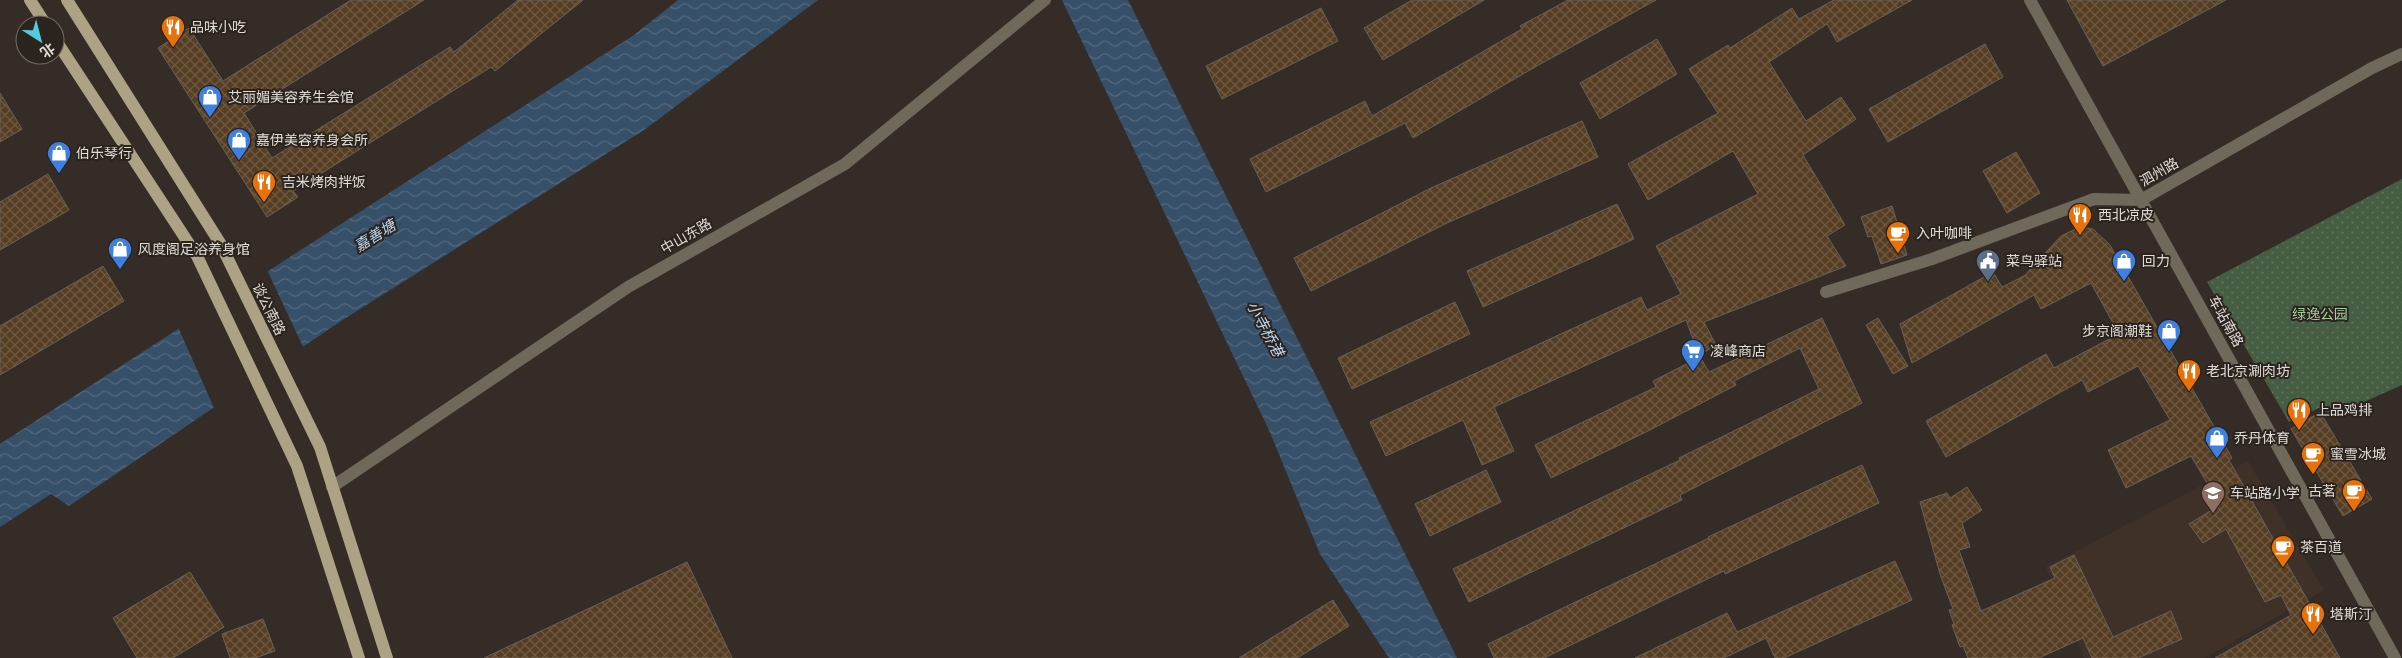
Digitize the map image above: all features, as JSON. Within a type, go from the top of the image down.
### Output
[{"type":"main road","points":[[30,0],[40,15]]},
{"type":"main road","name":"谈公南路","points":[[67,0],[220,243],[320,447],[387,658]]},
{"type":"main road","points":[[65,54],[197,256],[297,466],[359,658]]},
{"type":"street","name":"车站南路","points":[[2030,0],[2395,658]]},
{"type":"street","name":"中山东路","points":[[332,487],[628,287],[844,164],[1043,2]]},
{"type":"street","name":"泗州路","points":[[1826,292],[1932,259],[2094,199],[2141,200],[2372,68],[2402,54]]},
{"type":"shaded area","name":"车站路小学","points":[[2248,461],[2324,590],[2205,658],[2084,658],[2046,567]]},
{"type":"green space","name":"绿逸公园","points":[[2402,179],[2402,385],[2330,417],[2323,406],[2289,422],[2207,282]]},
{"type":"water","name":"嘉善塘","points":[[678,0],[818,0],[644,130],[338,323],[69,506],[51,494],[0,527],[0,444],[634,35]]},
{"type":"water","name":"小寺桥港","points":[[1062,0],[1128,0],[1457,658],[1389,658],[1320,554],[1269,430]]},
{"type":"pier","points":[[267,270],[304,349],[215,410],[178,327]]},
{"type":"building","points":[[351,0],[424,0],[244,113],[272,158],[450,47],[454,52],[518,0],[583,0],[495,71],[491,67],[293,191],[298,197],[267,217],[158,48],[189,28],[223,81]]},
{"type":"building","points":[[1412,0],[1484,0],[1383,60],[1364,28]]},
{"type":"building","points":[[1568,0],[1656,0],[1413,138],[1405,123],[1266,192],[1250,159],[1365,101],[1372,116],[1522,29],[1520,26]]},
{"type":"building","points":[[1834,0],[1912,0],[1837,42],[1827,24],[1769,62],[1806,121],[1841,97],[1856,119],[1803,155],[1845,225],[1827,236],[1846,266],[1704,322],[1716,345],[1699,355],[1686,320],[1494,407],[1514,451],[1482,465],[1463,420],[1386,456],[1370,422],[1641,297],[1647,310],[1681,294],[1656,246],[1758,194],[1733,151],[1648,200],[1628,164],[1718,113],[1689,69],[1728,45],[1730,48],[1792,8],[1799,19]]},
{"type":"building","points":[[2067,0],[2226,0],[2103,66]]},
{"type":"building","points":[[1321,8],[1338,41],[1222,99],[1206,66]]},
{"type":"building","points":[[1657,39],[1677,74],[1600,119],[1580,83]]},
{"type":"building","points":[[1985,44],[2003,77],[1888,142],[1869,109]]},
{"type":"building","points":[[0,93],[22,129],[0,142]]},
{"type":"building","points":[[1582,121],[1598,157],[1447,223],[1311,291],[1294,258],[1431,188]]},
{"type":"building","points":[[2016,152],[2040,193],[2007,213],[1983,171]]},
{"type":"building","points":[[48,174],[69,210],[0,250],[0,202]]},
{"type":"building","points":[[1617,204],[1634,239],[1483,307],[1467,271]]},
{"type":"building","points":[[1892,206],[1907,255],[1881,264],[1872,236],[1868,237],[1861,217]]},
{"type":"building","points":[[2080,227],[2093,229],[2110,245],[2232,458],[2229,460],[2340,658],[2215,658],[2291,615],[2281,595],[2265,602],[2226,529],[2203,543],[2189,524],[2220,505],[2191,456],[2126,488],[2108,450],[2170,420],[2138,366],[2088,392],[2082,380],[1946,457],[1926,421],[2046,354],[2054,368],[2119,334],[2091,283],[2041,309],[2034,295],[1912,363],[1900,324],[1993,272],[2002,287],[2024,276],[2061,236]]},
{"type":"building","points":[[103,266],[124,301],[0,375],[0,326]]},
{"type":"building","points":[[1455,302],[1470,334],[1352,389],[1338,358]]},
{"type":"building","points":[[1822,318],[1862,403],[1680,495],[1682,500],[1469,602],[1453,569],[1680,460],[1679,458],[1819,389],[1800,348],[1734,381],[1736,385],[1646,432],[1551,478],[1535,445],[1656,387],[1653,381],[1700,357],[1709,372]]},
{"type":"building","points":[[1878,318],[1908,366],[1893,374],[1866,325]]},
{"type":"building","points":[[2320,412],[2372,499],[2343,516],[2291,429]]},
{"type":"building","points":[[1862,465],[1879,503],[1725,574],[1724,571],[1544,658],[1494,658],[1488,644],[1708,537]]},
{"type":"building","points":[[1486,470],[1501,502],[1430,536],[1415,504]]},
{"type":"building","points":[[1967,487],[1982,510],[1962,523],[1970,547],[1959,550],[1981,611],[2055,578],[2050,567],[2074,555],[2113,637],[2171,611],[2182,639],[2138,658],[2092,658],[2083,638],[2039,658],[1968,658],[1963,646],[1960,647],[1952,625],[1954,624],[1949,610],[1953,609],[1940,574],[1920,502],[1947,493],[1950,498]]},
{"type":"building","points":[[1895,561],[1912,600],[1784,658],[1775,658],[1766,638],[1724,658],[1635,658],[1727,613],[1737,632]]},
{"type":"building","points":[[687,562],[732,658],[484,658]]},
{"type":"building","points":[[190,572],[224,627],[173,658],[137,658],[113,618]]},
{"type":"building","points":[[1333,600],[1349,626],[1297,658],[1239,658]]},
{"type":"building","points":[[263,619],[275,651],[255,658],[230,658],[222,634]]},
{"type":"place","name":"品味小吃","points":[[173,48]]},
{"type":"place","name":"艾丽媚美容养生会馆","points":[[210,118]]},
{"type":"place","name":"嘉伊美容养身会所","points":[[239,161]]},
{"type":"place","name":"伯乐琴行","points":[[59,174]]},
{"type":"place","name":"吉米烤肉拌饭","points":[[264,203]]},
{"type":"place","name":"西北凉皮","points":[[2080,236]]},
{"type":"place","name":"入叶咖啡","points":[[1898,254]]},
{"type":"place","name":"风度阁足浴养身馆","points":[[120,270]]},
{"type":"place","name":"菜鸟驿站","points":[[1988,282]]},
{"type":"place","name":"回力","points":[[2124,282]]},
{"type":"place","name":"步京阁潮鞋","points":[[2169,352]]},
{"type":"place","name":"凌峰商店","points":[[1693,372]]},
{"type":"place","name":"老北京涮肉坊","points":[[2189,392]]},
{"type":"place","name":"上品鸡排","points":[[2299,431]]},
{"type":"place","name":"乔丹体育","points":[[2217,459]]},
{"type":"place","name":"蜜雪冰城","points":[[2313,475]]},
{"type":"place","name":"古茗","points":[[2354,512]]},
{"type":"place","name":"车站路小学","points":[[2213,514]]},
{"type":"place","name":"茶百道","points":[[2283,568]]},
{"type":"place","name":"塔斯汀","points":[[2313,635]]}]
